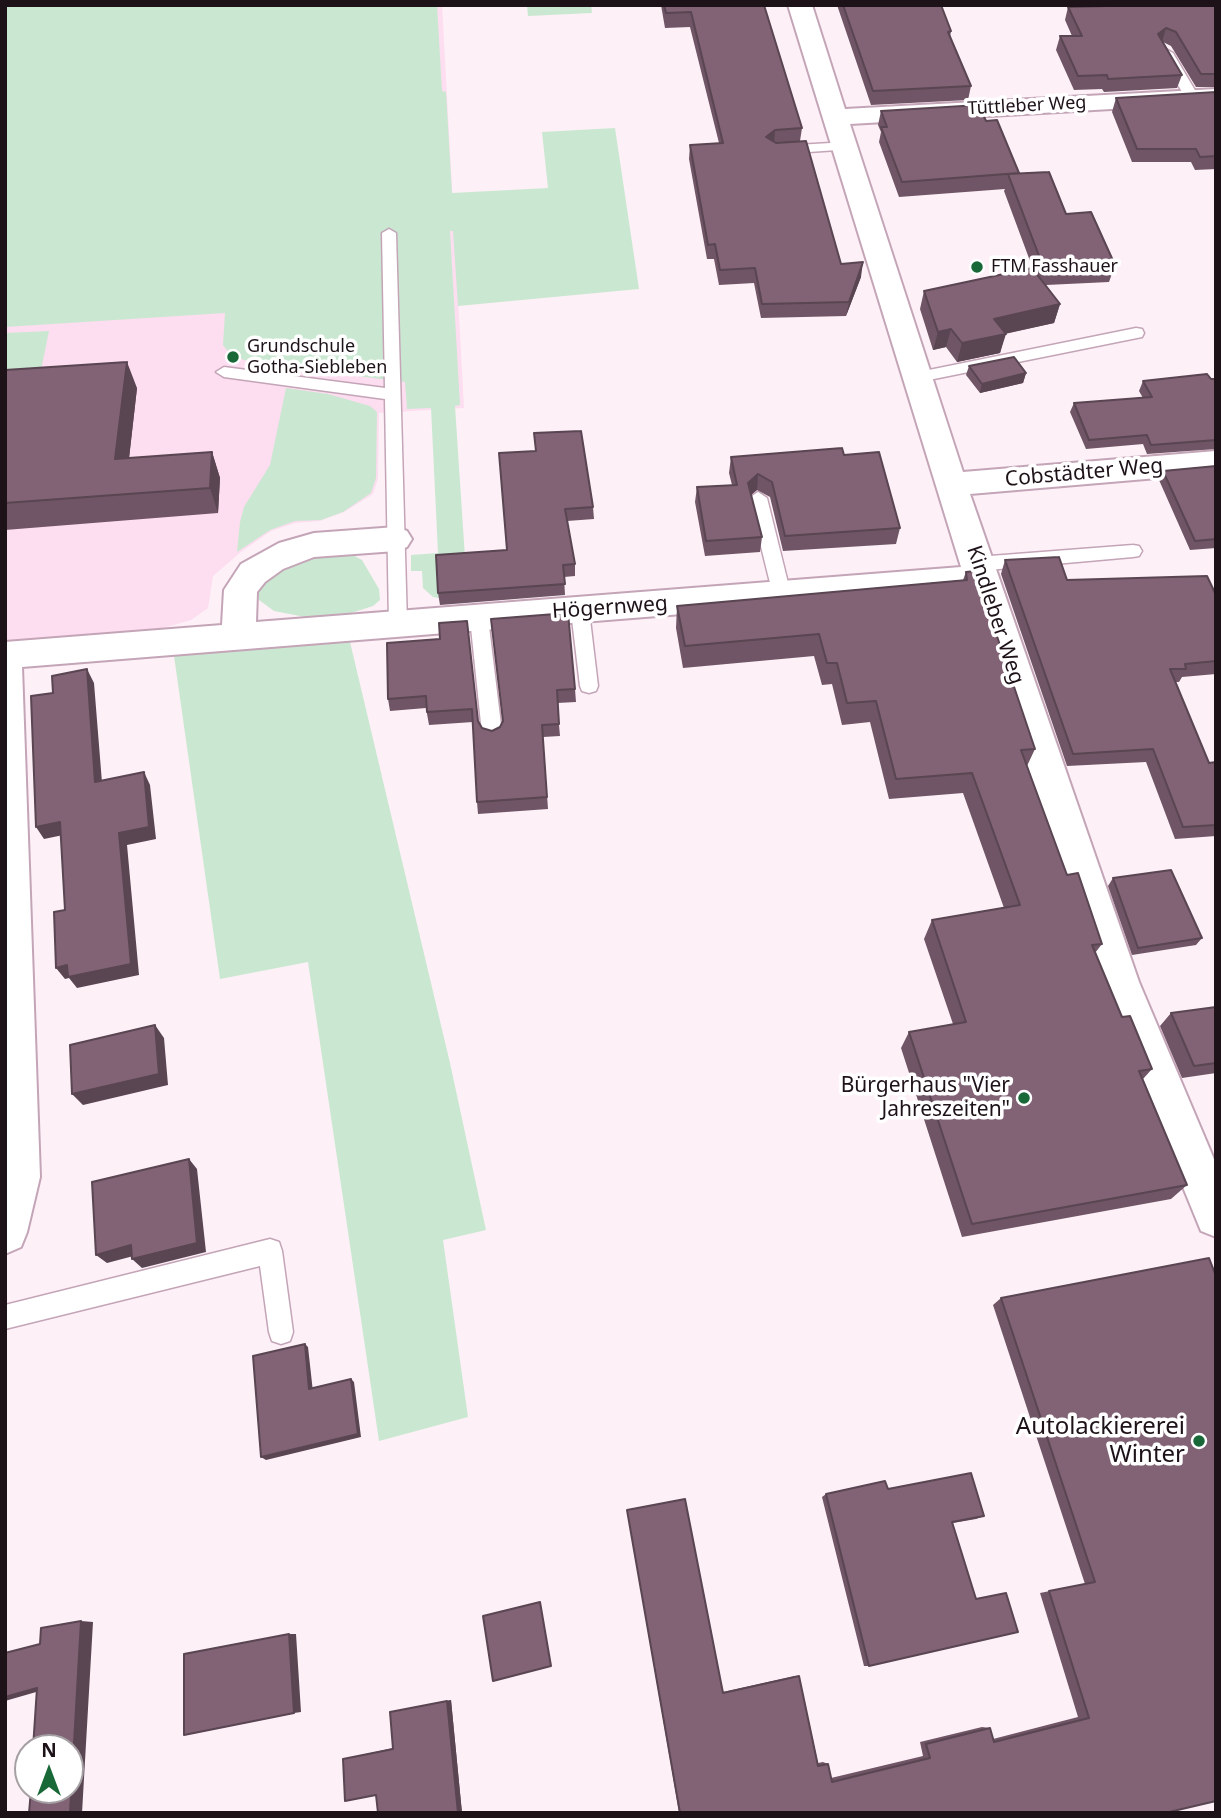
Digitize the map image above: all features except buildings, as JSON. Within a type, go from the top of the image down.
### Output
[{"type":"street","name":"Kindleber Weg","points":[[800,5],[838,117],[979,571],[1119,982],[1216,1216]]},
{"type":"street","name":"Tüttleber Weg","points":[[838,117],[1195,97]]},
{"type":"street","name":"Cobstädter Weg","points":[[952,484],[1216,462]]},
{"type":"street","points":[[238,637],[241,590],[253,573],[271,561],[290,551],[314,545],[396,539]]},
{"type":"street","name":"Högernweg","points":[[5,654],[782,594],[979,571]]},
{"type":"street","points":[[5,654],[18,1177],[5,1232]]},
{"type":"lane","points":[[1157,51],[1195,97]]},
{"type":"lane","points":[[774,151],[847,146]]},
{"type":"lane","points":[[389,233],[398,624]]},
{"type":"lane","points":[[919,377],[1136,332]]},
{"type":"lane","points":[[224,372],[393,395]]},
{"type":"lane","points":[[758,498],[782,594]]},
{"type":"lane","points":[[979,571],[1133,551]]},
{"type":"lane","points":[[580,611],[590,686]]},
{"type":"lane","points":[[479,618],[492,733]]},
{"type":"lane","points":[[5,1317],[270,1251],[281,1332]]},
{"type":"shaded area","name":"Grundschule Gotha-Siebleben","points":[[5,5],[442,5],[464,408],[379,413],[378,479],[373,494],[344,512],[320,521],[295,523],[271,531],[213,576],[208,608],[191,620],[163,628],[5,641]]},
{"type":"green space","name":"Grundschule Gotha-Siebleben","points":[[5,5],[437,5],[452,193],[548,188],[542,132],[615,128],[639,289],[458,306],[453,231],[450,231],[460,405],[455,406],[468,603],[433,597],[423,588],[422,571],[411,571],[411,555],[438,553],[431,408],[407,409],[405,382],[254,363],[232,356],[223,345],[225,313],[5,327]]},
{"type":"green space","points":[[527,5],[591,5],[592,13],[528,16]]},
{"type":"green space","points":[[49,331],[41,370],[5,373],[5,333]]},
{"type":"green space","points":[[286,388],[328,394],[370,406],[377,412],[376,478],[371,493],[343,512],[321,520],[295,521],[270,530],[237,552],[244,507],[270,465]]},
{"type":"green space","points":[[351,554],[362,560],[379,589],[380,600],[373,606],[345,615],[305,617],[274,611],[259,600],[258,585],[269,572],[315,555]]},
{"type":"green space","points":[[350,642],[450,1063],[486,1230],[443,1240],[468,1417],[379,1441],[308,962],[220,979],[174,656]]},
{"type":"place","name":"FTM Fasshauer","points":[[977,267]]},
{"type":"place","name":"Grundschule Gotha-Siebleben","points":[[233,357]]},
{"type":"place","name":"Bürgerhaus \"Vier Jahreszeiten\"","points":[[1024,1098]]},
{"type":"place","name":"Autolackiererei Winter","points":[[1199,1441]]}]
